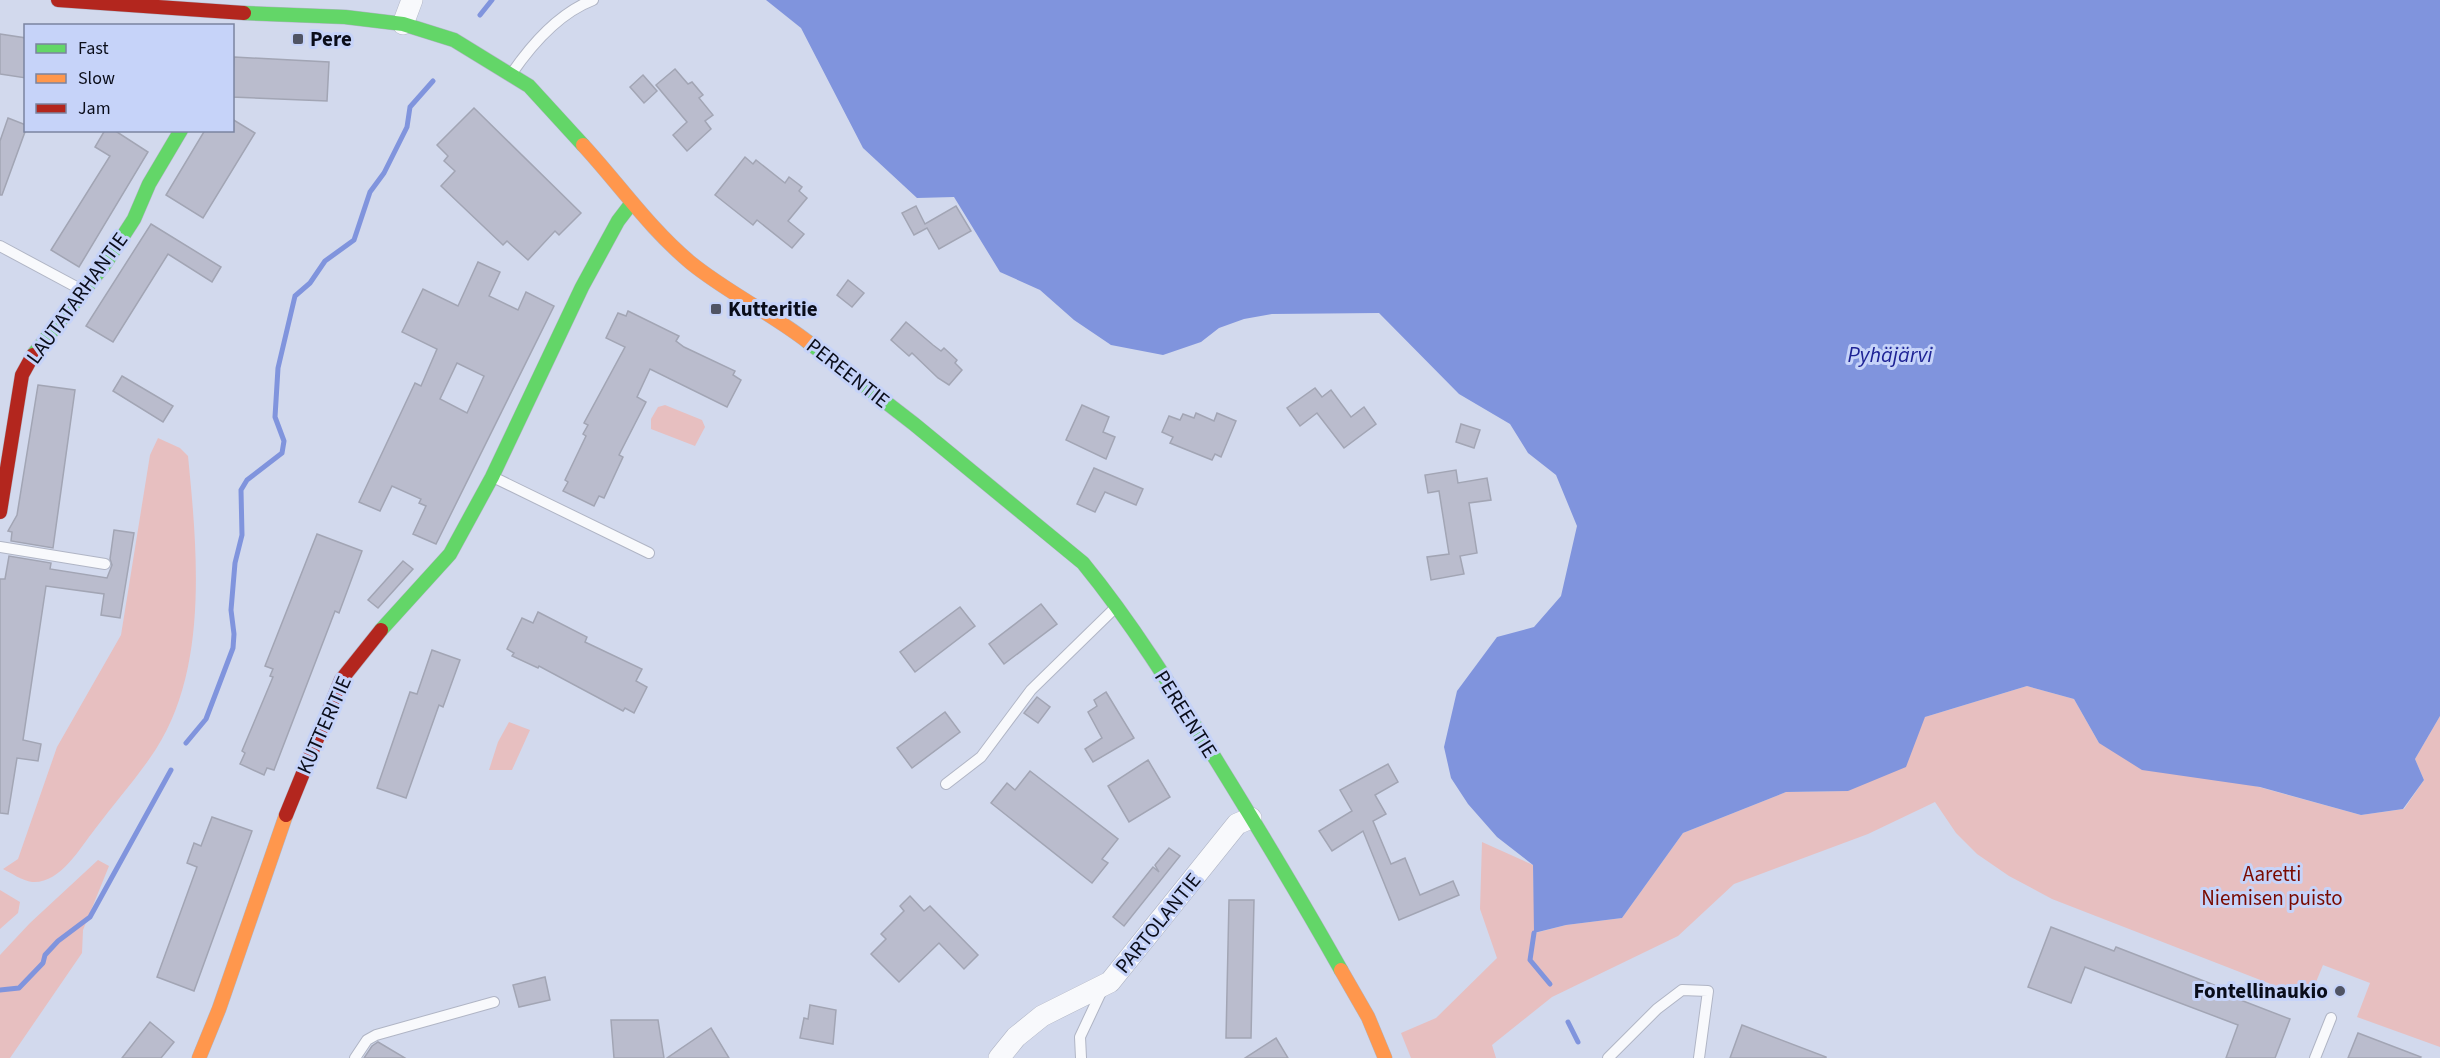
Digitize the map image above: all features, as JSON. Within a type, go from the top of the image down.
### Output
[{"type":"street","name":"PEREENTIE","points":[[58,0],[212,12],[345,17],[404,24],[448,37],[511,74],[544,102],[664,239],[715,283],[798,334],[1038,524],[1083,563],[1117,606],[1167,680],[1337,959],[1368,1017],[1385,1058]]},
{"type":"street","points":[[404,24],[412,0]]},
{"type":"street","name":"LAUTATARHANTIE","points":[[0,512],[22,375],[35,350],[85,292],[134,219],[149,184],[180,132]]},
{"type":"street","name":"KUTTERITIE","points":[[199,1058],[219,1009],[287,812],[341,680],[361,653],[450,554],[492,477],[582,287],[618,221],[631,204]]},
{"type":"street","name":"PARTOLANTIE","points":[[999,1058],[1016,1037],[1042,1016],[1105,985],[1127,964],[1237,824],[1251,818]]},
{"type":"lane","points":[[511,74],[531,48],[556,23],[575,8],[593,0]]},
{"type":"lane","points":[[0,246],[85,292]]},
{"type":"lane","points":[[492,477],[649,553]]},
{"type":"lane","points":[[0,547],[105,564]]},
{"type":"lane","points":[[946,784],[981,757],[1031,690],[1117,606]]},
{"type":"lane","points":[[1081,1058],[1080,1037],[1105,985]]},
{"type":"lane","points":[[1608,1058],[1657,1009],[1682,990],[1708,991],[1699,1058]]},
{"type":"lane","points":[[355,1058],[367,1040],[376,1035],[494,1002]]},
{"type":"lane","points":[[2315,1058],[2331,1018]]},
{"type":"green space","points":[[665,405],[702,420],[705,427],[695,446],[651,429],[651,419],[658,407]]},
{"type":"green space","points":[[158,438],[180,448],[188,456],[196,568],[192,645],[185,682],[173,717],[156,749],[76,855],[52,877],[32,882],[21,879],[3,869],[18,859],[57,747],[121,635],[150,455]]},
{"type":"green space","name":"Aaretti Niemisen puisto","points":[[2027,686],[2074,699],[2099,743],[2361,815],[2404,809],[2424,780],[2415,759],[2440,716],[2440,1047],[2357,1017],[2370,983],[2323,965],[2309,999],[2052,899],[2009,876],[1977,854],[1956,833],[1935,802],[1868,834],[1734,884],[1678,936],[1552,997],[1492,1045],[1496,1058],[1411,1058],[1401,1033],[1436,1018],[1497,958],[1480,909],[1482,842],[1533,865],[1535,933],[1566,925],[1622,918],[1683,833],[1786,792],[1848,791],[1925,717]]},
{"type":"green space","points":[[509,722],[530,730],[512,770],[489,770],[498,742]]},
{"type":"green space","points":[[98,860],[109,866],[83,930],[82,953],[10,1058],[0,1058],[0,955],[30,923]]},
{"type":"green space","points":[[0,890],[20,902],[18,913],[0,929]]},
{"type":"water","name":"Pyhäjärvi","points":[[766,0],[2440,0],[2440,716],[2415,759],[2424,780],[2403,809],[2361,815],[2260,787],[2142,770],[2099,743],[2074,699],[2027,686],[1925,717],[1906,767],[1848,791],[1786,792],[1683,833],[1622,918],[1566,925],[1534,933],[1533,865],[1497,837],[1468,804],[1451,778],[1444,747],[1457,691],[1497,637],[1534,627],[1561,596],[1577,526],[1556,475],[1528,453],[1510,424],[1459,394],[1379,313],[1272,314],[1244,319],[1219,328],[1201,342],[1163,355],[1111,345],[1074,320],[1040,290],[1000,272],[954,197],[917,198],[863,148],[801,28]]},
{"type":"building","points":[[0,34],[24,38],[24,78],[0,74]]},
{"type":"building","points":[[234,57],[329,62],[327,101],[234,97]]},
{"type":"building","points":[[675,69],[688,84],[692,82],[703,95],[699,98],[713,115],[705,121],[711,129],[687,151],[673,135],[687,122],[656,85]]},
{"type":"building","points":[[643,75],[657,91],[644,103],[630,87]]},
{"type":"building","points":[[474,108],[581,213],[559,235],[555,231],[528,260],[507,241],[503,245],[441,186],[455,171],[444,161],[448,156],[437,145]]},
{"type":"building","points":[[8,118],[24,124],[25,132],[2,195],[0,195],[0,141]]},
{"type":"building","points":[[234,120],[255,133],[203,218],[166,195],[204,132],[234,132]]},
{"type":"building","points":[[104,132],[117,132],[148,152],[79,267],[51,250],[110,156],[95,147]]},
{"type":"building","points":[[745,157],[753,164],[756,160],[785,183],[789,177],[802,187],[799,191],[807,198],[788,221],[804,234],[792,248],[757,220],[753,225],[715,195]]},
{"type":"building","points":[[916,206],[925,224],[956,206],[971,231],[939,249],[927,228],[914,235],[902,213]]},
{"type":"building","points":[[151,224],[221,267],[212,282],[168,254],[113,342],[86,326]]},
{"type":"building","points":[[478,262],[500,272],[489,296],[518,310],[526,292],[554,306],[436,544],[413,534],[426,506],[419,503],[421,499],[392,486],[380,511],[359,502],[415,383],[421,386],[437,349],[402,332],[423,289],[458,306]],"holes":[[[457,363],[484,376],[467,413],[440,399]]]},
{"type":"building","points":[[848,280],[864,293],[852,307],[837,295]]},
{"type":"building","points":[[628,311],[679,336],[676,341],[684,347],[735,371],[733,375],[741,380],[727,407],[650,369],[637,397],[646,402],[619,455],[623,457],[604,498],[599,496],[594,506],[563,491],[568,482],[565,480],[586,436],[583,434],[588,425],[584,423],[625,347],[606,338],[618,313],[626,316]]},
{"type":"building","points":[[906,322],[941,351],[944,348],[957,360],[955,363],[962,370],[949,385],[938,378],[912,353],[909,356],[891,340]]},
{"type":"building","points":[[122,376],[173,406],[163,422],[113,391]]},
{"type":"building","points":[[38,385],[75,390],[53,548],[11,541],[12,532],[8,531],[17,515]]},
{"type":"building","points":[[1315,388],[1322,397],[1331,390],[1351,417],[1364,407],[1376,424],[1344,448],[1317,413],[1300,426],[1287,408]]},
{"type":"building","points":[[1082,405],[1109,417],[1103,432],[1115,437],[1106,459],[1066,440]]},
{"type":"building","points":[[1196,413],[1214,421],[1217,413],[1236,421],[1221,457],[1215,454],[1212,460],[1170,443],[1173,437],[1162,432],[1169,416],[1180,420],[1183,414],[1194,418]]},
{"type":"building","points":[[1461,424],[1480,430],[1474,448],[1456,442]]},
{"type":"building","points":[[1094,468],[1143,489],[1136,505],[1105,492],[1095,512],[1077,504]]},
{"type":"building","points":[[1456,470],[1458,483],[1487,478],[1491,500],[1469,503],[1477,553],[1460,556],[1464,574],[1431,580],[1427,557],[1449,554],[1439,491],[1428,493],[1425,475]]},
{"type":"building","points":[[114,530],[134,533],[120,618],[101,615],[104,594],[46,586],[23,740],[41,744],[38,761],[17,758],[8,814],[0,813],[0,579],[5,579],[9,556],[51,563],[50,569],[107,578],[112,565],[110,559]]},
{"type":"building","points":[[317,534],[362,551],[339,613],[335,611],[274,770],[267,768],[264,775],[240,764],[245,753],[242,751],[273,677],[270,676],[273,669],[265,666]]},
{"type":"building","points":[[403,561],[413,569],[378,608],[368,600]]},
{"type":"building","points":[[1041,604],[1057,624],[1004,664],[989,644]]},
{"type":"building","points":[[960,607],[975,626],[915,672],[900,652]]},
{"type":"building","points":[[538,612],[587,637],[585,642],[642,669],[636,681],[647,687],[634,713],[625,708],[623,711],[539,666],[538,668],[512,656],[514,653],[507,649],[522,618],[533,623]]},
{"type":"building","points":[[432,650],[460,660],[443,707],[439,705],[406,798],[377,788],[410,692],[417,694]]},
{"type":"building","points":[[1106,692],[1134,738],[1093,762],[1085,749],[1102,738],[1088,712],[1097,706],[1094,700]]},
{"type":"building","points":[[1037,697],[1050,707],[1038,723],[1024,713]]},
{"type":"building","points":[[945,712],[960,732],[912,768],[897,748]]},
{"type":"building","points":[[1148,760],[1170,797],[1129,822],[1108,786]]},
{"type":"building","points":[[1388,764],[1398,782],[1375,795],[1386,814],[1373,821],[1391,864],[1405,858],[1420,895],[1453,881],[1459,895],[1399,920],[1363,831],[1332,851],[1319,831],[1352,811],[1340,790]]},
{"type":"building","points":[[1030,771],[1118,839],[1102,859],[1108,863],[1092,883],[991,803],[1007,783],[1015,790]]},
{"type":"building","points":[[212,817],[252,831],[194,991],[157,977],[197,867],[187,863],[194,843],[201,846]]},
{"type":"building","points":[[1169,848],[1180,856],[1124,926],[1113,917],[1153,867],[1159,872],[1155,865]]},
{"type":"building","points":[[910,896],[924,911],[930,906],[978,955],[964,969],[939,943],[899,982],[871,954],[886,939],[881,934],[904,911],[900,906]]},
{"type":"building","points":[[1229,900],[1254,900],[1251,1038],[1226,1038]]},
{"type":"building","points":[[2051,927],[2114,951],[2116,947],[2227,990],[2225,994],[2290,1019],[2275,1058],[2226,1058],[2238,1025],[2085,967],[2071,1003],[2028,987]]},
{"type":"building","points":[[545,977],[550,1000],[519,1007],[513,985]]},
{"type":"building","points":[[810,1005],[836,1010],[833,1044],[800,1038],[804,1018],[808,1019]]},
{"type":"building","points":[[611,1020],[658,1020],[664,1058],[614,1058]]},
{"type":"building","points":[[150,1022],[174,1042],[161,1058],[122,1058]]},
{"type":"building","points":[[1742,1025],[1826,1057],[1826,1058],[1730,1058]]},
{"type":"building","points":[[711,1028],[729,1058],[667,1058]]},
{"type":"building","points":[[2358,1033],[2421,1057],[2348,1058]]},
{"type":"building","points":[[1276,1038],[1288,1058],[1245,1058]]},
{"type":"building","points":[[378,1042],[405,1058],[364,1058],[372,1046]]},
{"type":"waterway","points":[[480,15],[492,0]]},
{"type":"waterway","points":[[186,743],[206,719],[233,648],[231,610],[235,563],[242,535],[241,490],[247,480],[282,453],[284,441],[275,417],[278,368],[295,296],[310,283],[325,261],[354,240],[370,192],[384,173],[407,127],[410,107],[433,81]]},
{"type":"waterway","points":[[0,990],[19,988],[43,963],[45,955],[58,941],[90,917],[171,770]]},
{"type":"waterway","points":[[1534,933],[1530,960],[1550,984]]},
{"type":"waterway","points":[[1568,1022],[1578,1042]]},
{"type":"traffic: fast","points":[[244,13],[345,17],[403,24],[454,40],[529,86],[583,145]]},
{"type":"traffic: fast","points":[[33,355],[105,264],[134,219],[149,184],[180,132]]},
{"type":"traffic: fast","points":[[381,630],[450,554],[492,477],[582,287],[618,221],[631,204]]},
{"type":"traffic: fast","points":[[808,342],[914,424],[1083,563],[1118,609],[1167,681],[1262,835],[1341,970]]},
{"type":"traffic: slow","points":[[583,145],[648,221],[691,263],[808,342]]},
{"type":"traffic: slow","points":[[199,1058],[219,1009],[286,815]]},
{"type":"traffic: slow","points":[[1341,970],[1368,1017],[1385,1058]]},
{"type":"traffic: jam","points":[[58,0],[244,13]]},
{"type":"traffic: jam","points":[[0,512],[22,375],[33,355]]},
{"type":"traffic: jam","points":[[286,815],[341,680],[381,630]]},
{"type":"place","name":"Pere","points":[[298,39]]},
{"type":"place","name":"Kutteritie","points":[[716,309]]},
{"type":"place","name":"Fontellinaukio","points":[[2340,991]]}]
